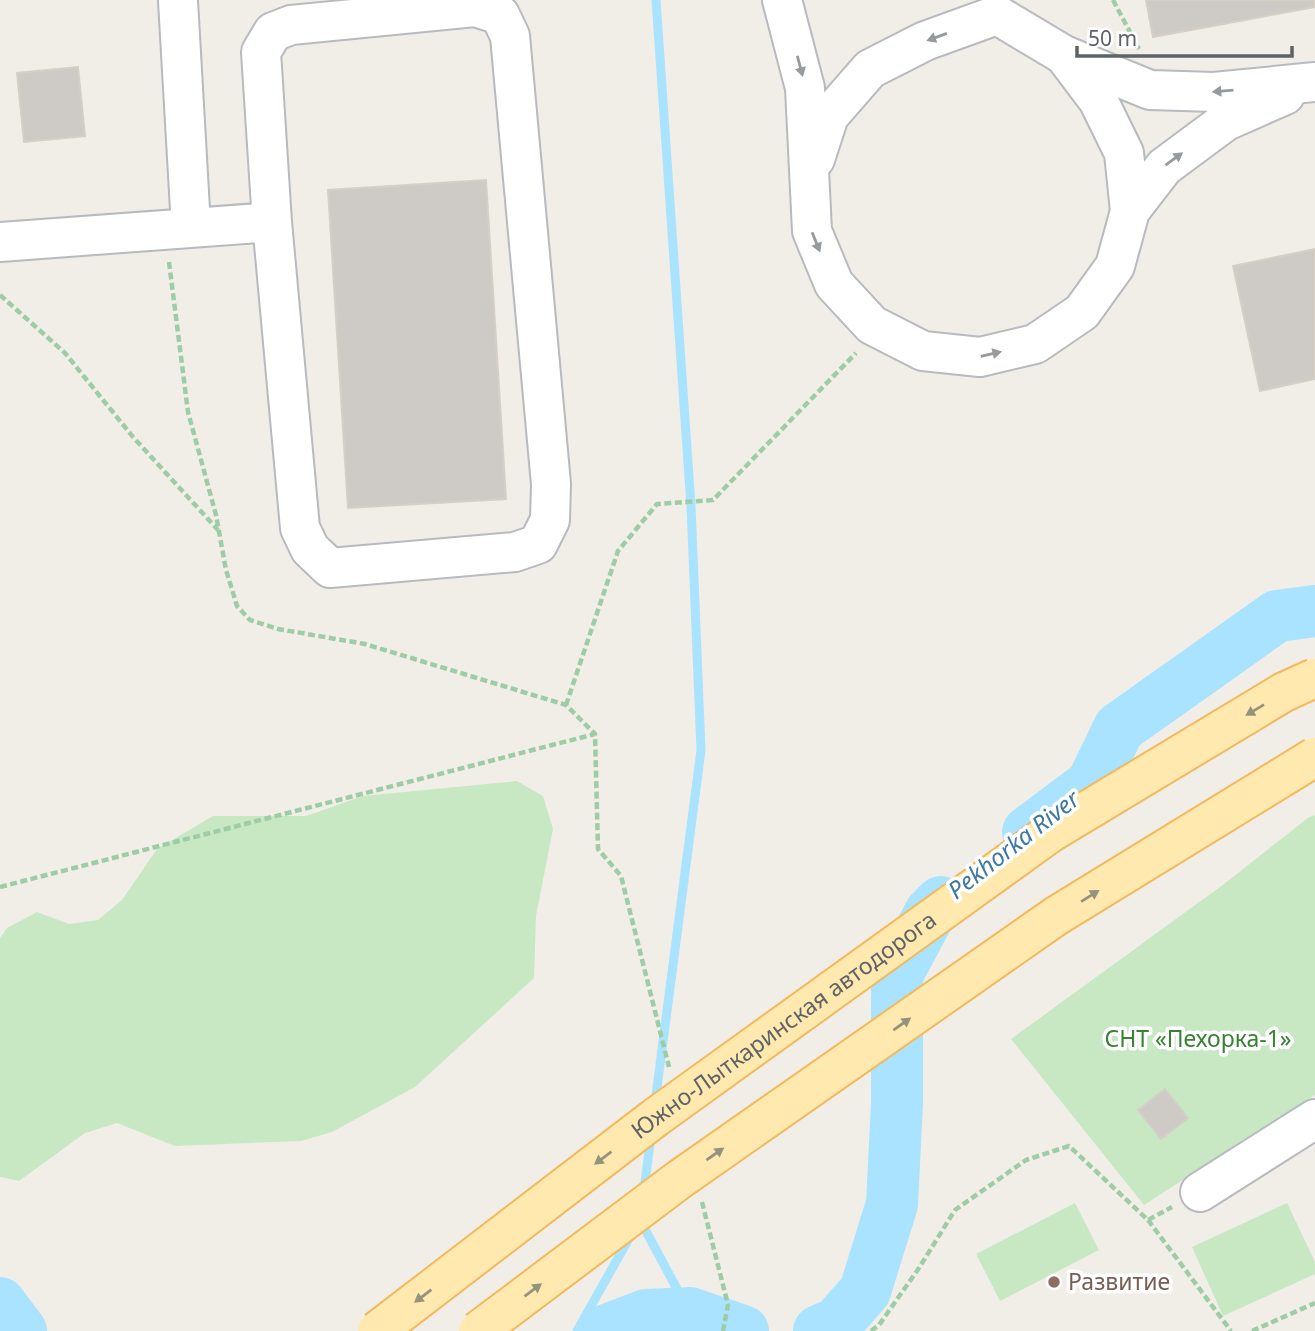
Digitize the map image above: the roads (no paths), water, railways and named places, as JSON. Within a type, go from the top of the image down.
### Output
[{"type":"main road","name":"Южно-Лыткаринская автодорога","points":[[377,1331],[656,1117],[1050,833],[1284,692],[1315,678]]},
{"type":"main road","points":[[478,1331],[680,1179],[1056,916],[1315,757]]},
{"type":"street","points":[[782,0],[805,88],[812,231],[834,284],[872,325],[923,351],[980,357],[1035,344],[1082,312],[1115,266],[1130,211],[1124,153],[1098,100],[1064,55]]},
{"type":"street","points":[[178,1],[191,227]]},
{"type":"street","points":[[475,7],[500,15],[510,36],[551,484],[550,520],[538,544],[515,552],[330,568],[310,549],[300,528],[272,222],[261,52],[273,32],[292,25],[475,7]]},
{"type":"street","points":[[810,174],[830,116],[870,69],[984,8],[1064,55],[1150,90],[1214,92],[1315,82]]},
{"type":"street","points":[[1130,211],[1164,167],[1226,121],[1315,82]]},
{"type":"street","points":[[0,242],[272,222]]},
{"type":"street","points":[[1200,1192],[1315,1119]]},
{"type":"waterway","points":[[655,1103],[701,750],[691,506],[656,0]]},
{"type":"waterway","name":"Pekhorka River","points":[[1028,832],[1092,784],[1119,728],[1277,616],[1315,611]]},
{"type":"waterway","name":"Pekhorka River","points":[[819,1331],[837,1323],[865,1291],[892,1204],[897,1103],[897,975],[930,913],[941,902]]},
{"type":"waterway","points":[[644,1190],[651,1135]]},
{"type":"waterway","points":[[641,1222],[690,1313]]},
{"type":"waterway","points":[[577,1331],[632,1233]]},
{"type":"waterway","name":"Pekhorka River","points":[[0,1303],[21,1331]]},
{"type":"waterway","name":"Pekhorka River","points":[[604,1331],[646,1315],[690,1313],[743,1331]]},
{"type":"place","name":"Развитие","points":[[1054,1282]]},
{"type":"park label","name":"СНТ «Пехорка-1»","points":[[1198,1039]]}]
